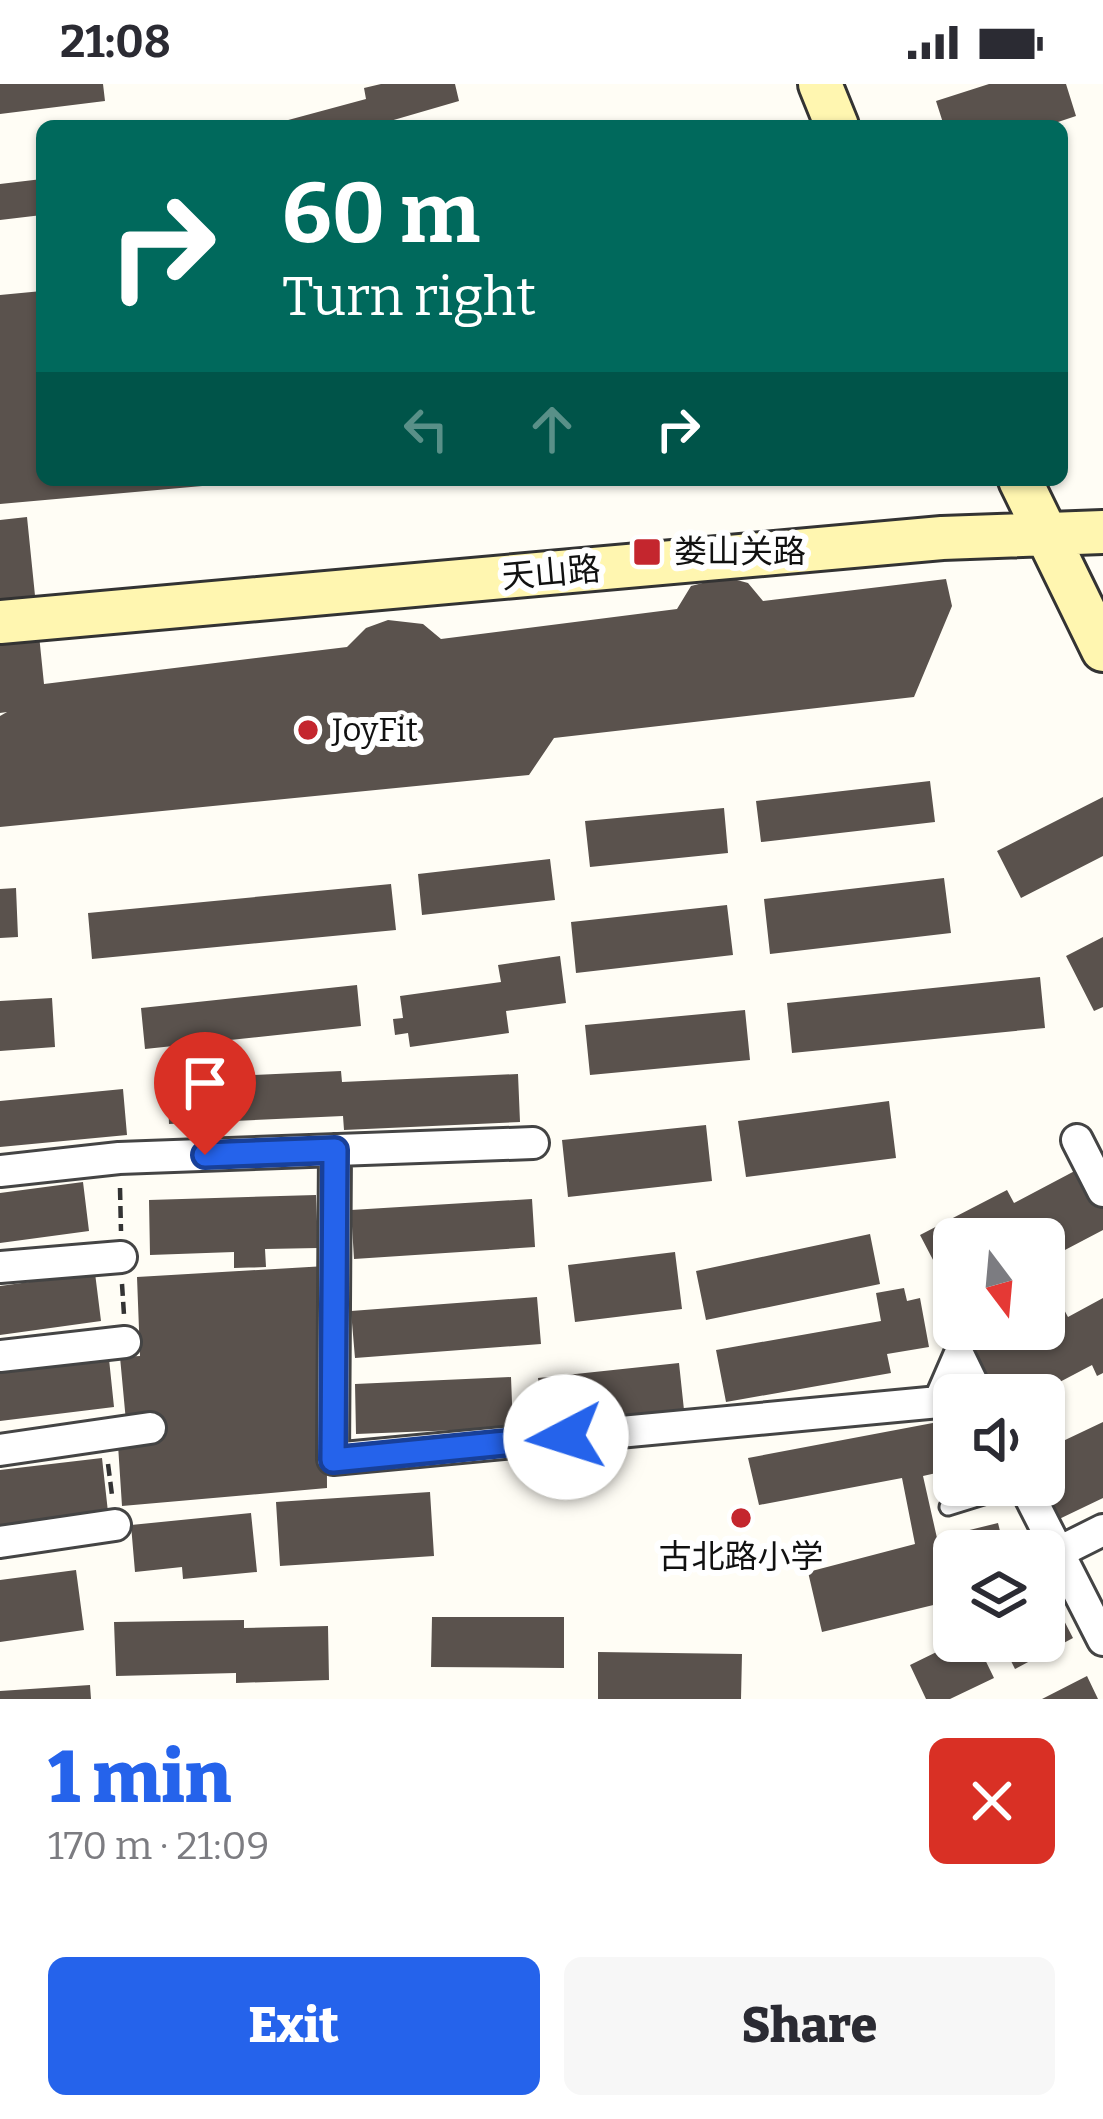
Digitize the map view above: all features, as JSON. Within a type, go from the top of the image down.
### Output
[{"type":"main road","points":[[820,84],[835,120]]},
{"type":"main road","points":[[1023,486],[1103,650]]},
{"type":"main road","points":[[1046,531],[1103,574]]},
{"type":"main road","name":"天山路","points":[[0,622],[1046,531],[1103,532]]},
{"type":"street","points":[[1077,1140],[1103,1191]]},
{"type":"street","points":[[0,1171],[119,1159],[533,1143]]},
{"type":"street","points":[[335,1150],[333,1460],[933,1403]]},
{"type":"street","points":[[0,1267],[121,1257]]},
{"type":"street","points":[[0,1356],[125,1342]]},
{"type":"street","points":[[951,1374],[959,1356],[968,1374]]},
{"type":"street","points":[[0,1450],[150,1429]]},
{"type":"street","points":[[0,1542],[115,1525]]},
{"type":"street","points":[[1065,1549],[1103,1530]]},
{"type":"street","points":[[1065,1564],[1103,1640]]},
{"type":"path","points":[[105,1435],[115,1525]]},
{"type":"building","points":[[0,84],[103,84],[105,101],[0,114]]},
{"type":"building","points":[[455,84],[459,101],[394,120],[288,120],[366,99],[364,88]]},
{"type":"building","points":[[989,84],[1066,84],[1076,116],[1064,120],[942,120],[936,101]]},
{"type":"building","points":[[36,180],[36,216],[0,220],[0,184]]},
{"type":"building","points":[[36,292],[36,486],[202,486],[0,504],[0,295]]},
{"type":"building","points":[[27,517],[44,684],[347,647],[366,628],[388,620],[423,624],[441,639],[677,609],[691,586],[726,577],[748,583],[763,601],[946,579],[952,606],[914,697],[554,738],[529,775],[0,827],[0,716],[7,712],[0,713],[0,520]]},
{"type":"building","points":[[930,781],[935,822],[761,842],[756,801]]},
{"type":"building","points":[[1103,797],[1103,856],[1021,898],[997,851]]},
{"type":"building","points":[[724,808],[728,853],[590,867],[585,821]]},
{"type":"building","points":[[550,859],[555,900],[422,915],[418,874]]},
{"type":"building","points":[[944,878],[951,933],[770,954],[764,899]]},
{"type":"building","points":[[391,884],[396,930],[92,959],[88,913]]},
{"type":"building","points":[[16,888],[18,937],[0,938],[0,889]]},
{"type":"building","points":[[727,905],[733,955],[576,973],[571,922]]},
{"type":"building","points":[[1103,937],[1103,1007],[1094,1011],[1066,956]]},
{"type":"building","points":[[560,956],[566,1003],[506,1011],[509,1033],[410,1047],[408,1033],[395,1035],[393,1019],[403,1018],[400,996],[501,982],[498,965]]},
{"type":"building","points":[[1040,977],[1045,1028],[792,1053],[787,1003]]},
{"type":"building","points":[[357,985],[361,1026],[145,1049],[141,1008]]},
{"type":"building","points":[[52,998],[55,1047],[0,1051],[0,1001]]},
{"type":"building","points":[[745,1010],[750,1060],[590,1075],[585,1025]]},
{"type":"building","points":[[341,1071],[342,1082],[518,1074],[520,1122],[344,1130],[343,1116],[169,1124],[167,1079]]},
{"type":"building","points":[[123,1089],[127,1135],[0,1147],[0,1101]]},
{"type":"building","points":[[889,1101],[896,1158],[746,1177],[738,1121]]},
{"type":"building","points":[[706,1125],[712,1181],[568,1197],[562,1140]]},
{"type":"building","points":[[1086,1165],[1103,1197],[1103,1230],[1065,1250],[1065,1218],[953,1218],[1007,1190],[1014,1203]]},
{"type":"building","points":[[83,1182],[89,1231],[0,1243],[0,1193]]},
{"type":"building","points":[[316,1195],[318,1248],[265,1249],[266,1267],[234,1268],[234,1252],[150,1255],[149,1200]]},
{"type":"building","points":[[532,1199],[535,1247],[354,1259],[351,1210]]},
{"type":"building","points":[[933,1228],[933,1260],[920,1235]]},
{"type":"building","points":[[870,1234],[880,1284],[706,1320],[696,1271]]},
{"type":"building","points":[[675,1252],[682,1309],[575,1322],[568,1265]]},
{"type":"building","points":[[326,1266],[327,1488],[122,1506],[118,1445],[128,1443],[120,1357],[140,1356],[137,1277]]},
{"type":"building","points":[[95,1273],[101,1321],[0,1335],[0,1286]]},
{"type":"building","points":[[904,1288],[907,1301],[920,1298],[929,1347],[887,1354],[891,1373],[726,1402],[716,1350],[881,1321],[876,1293]]},
{"type":"building","points":[[537,1297],[541,1344],[355,1358],[351,1311]]},
{"type":"building","points":[[1103,1298],[1103,1373],[1097,1376],[1092,1365],[1065,1379],[1065,1374],[987,1374],[975,1350],[1065,1350],[1065,1311],[1068,1317]]},
{"type":"building","points":[[109,1359],[114,1407],[0,1421],[0,1372]]},
{"type":"building","points":[[679,1363],[684,1410],[543,1425],[538,1378]]},
{"type":"building","points":[[511,1377],[513,1428],[356,1434],[355,1384]]},
{"type":"building","points":[[1103,1422],[1103,1498],[1055,1521],[1048,1506],[1065,1506],[1065,1440]]},
{"type":"building","points":[[933,1423],[933,1474],[923,1476],[935,1530],[933,1605],[822,1632],[808,1572],[915,1544],[902,1478],[759,1505],[748,1458]]},
{"type":"building","points":[[102,1458],[108,1512],[0,1525],[0,1470]]},
{"type":"building","points":[[430,1492],[434,1556],[280,1566],[276,1502]]},
{"type":"building","points":[[251,1513],[257,1572],[183,1579],[182,1567],[135,1572],[131,1525]]},
{"type":"building","points":[[998,1523],[1000,1530],[970,1530]]},
{"type":"building","points":[[76,1570],[84,1630],[0,1642],[0,1580]]},
{"type":"building","points":[[432,1617],[564,1617],[564,1668],[431,1667]]},
{"type":"building","points":[[244,1620],[244,1628],[328,1626],[329,1680],[236,1683],[236,1673],[116,1676],[114,1622]]},
{"type":"building","points":[[598,1652],[742,1654],[741,1699],[598,1699]]},
{"type":"building","points":[[933,1654],[933,1662],[986,1662],[994,1678],[950,1699],[926,1699],[910,1665]]},
{"type":"building","points":[[1087,1676],[1098,1699],[1042,1699]]},
{"type":"building","points":[[90,1685],[91,1699],[0,1699],[0,1691]]},
{"type":"place","name":"娄山关路","points":[[647,552]]},
{"type":"place","name":"JoyFit","points":[[308,730]]},
{"type":"place","name":"古北路小学","points":[[741,1518]]},
{"type":"route","points":[[205,1155],[335,1150],[333,1460],[566,1437]]}]
